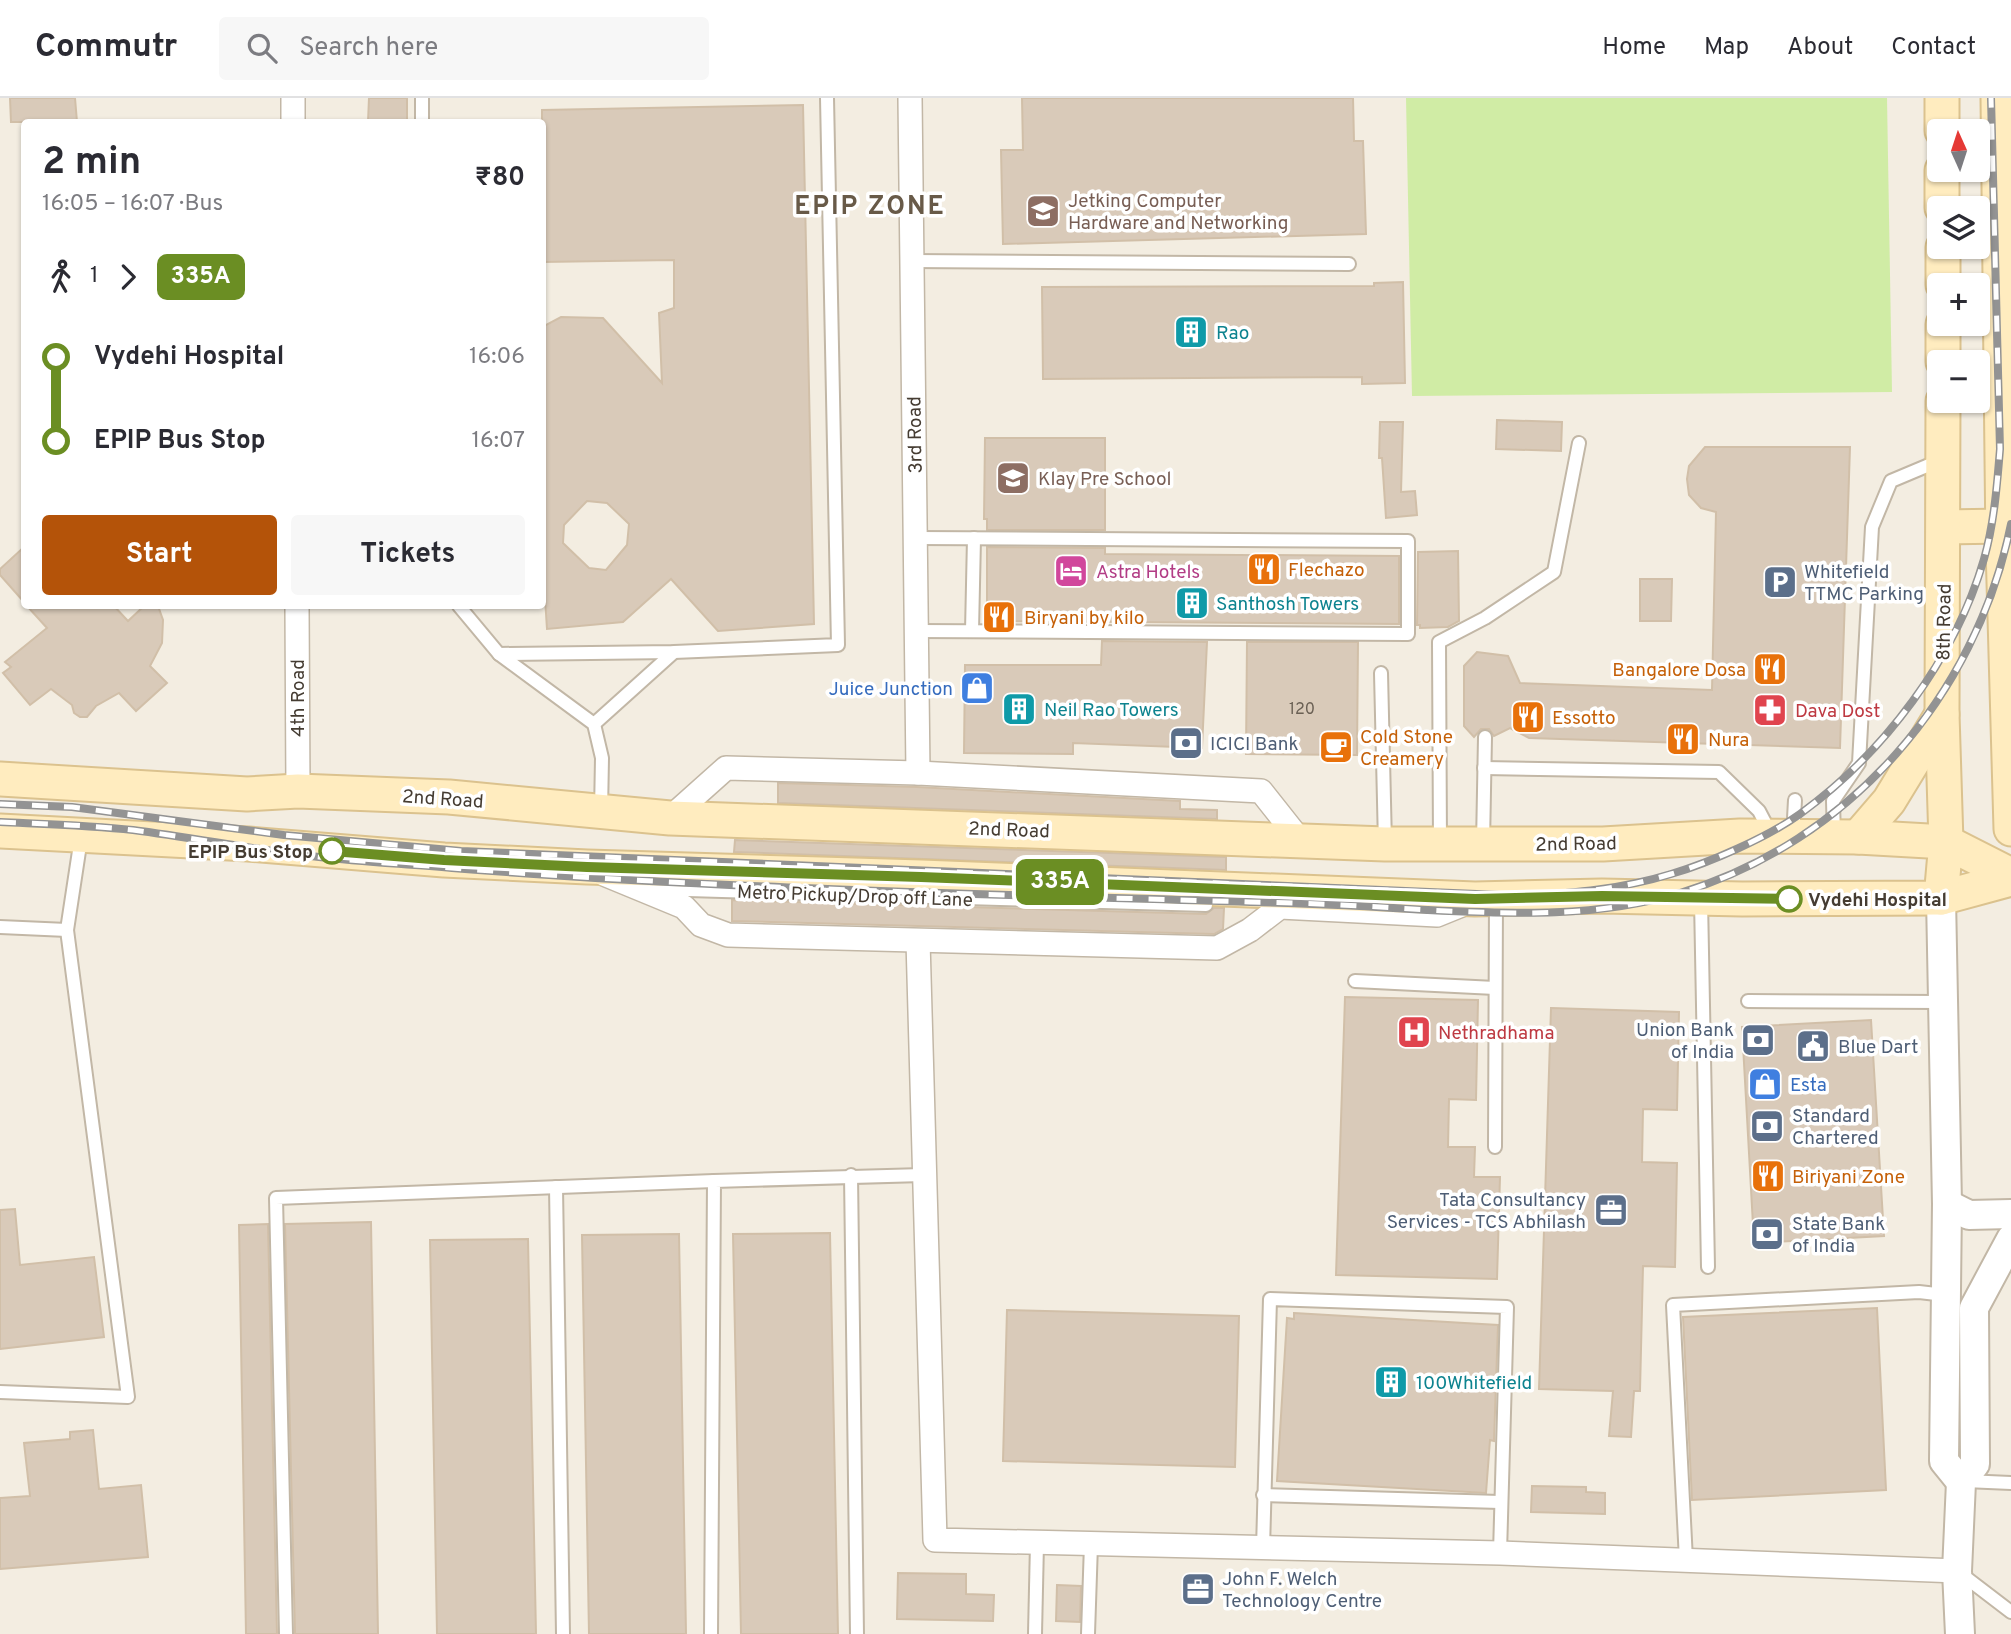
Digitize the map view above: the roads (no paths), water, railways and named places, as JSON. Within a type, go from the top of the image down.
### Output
[{"type":"main road","points":[[1942,98],[1942,119]]},
{"type":"main road","points":[[1998,98],[2004,173],[2006,332],[2003,526],[2011,829]]},
{"type":"main road","name":"8th Road","points":[[1941,898],[1946,842],[1942,715],[1943,413]]},
{"type":"main road","points":[[1944,527],[2003,526]]},
{"type":"main road","points":[[1846,837],[1889,801],[1942,715]]},
{"type":"main road","name":"2nd Road","points":[[0,779],[247,794],[298,791],[449,797],[670,818],[1385,844],[1577,844],[1782,836],[1846,837],[1946,842],[2011,877]]},
{"type":"main road","points":[[0,831],[587,867],[1485,899],[1941,898],[2011,877]]},
{"type":"main road","points":[[1574,897],[1577,844]]},
{"type":"street","points":[[293,98],[293,119]]},
{"type":"street","name":"3rd Road","points":[[910,98],[918,773]]},
{"type":"street","name":"4th Road","points":[[297,609],[298,791]]},
{"type":"street","points":[[670,818],[726,768],[918,773],[1261,791],[1299,839]]},
{"type":"street","points":[[587,867],[684,907],[701,925],[727,935],[1217,948],[1250,930],[1280,907],[1437,915],[1485,899]]},
{"type":"street","points":[[1941,898],[1947,1204],[1944,1461],[1961,1482]]},
{"type":"street","points":[[918,941],[935,1540],[1500,1553],[1957,1571]]},
{"type":"street","points":[[1947,1204],[1969,1215],[2011,1214]]},
{"type":"street","points":[[1960,1634],[1957,1571],[1961,1482],[1975,1464],[1974,1308],[1988,1277],[2011,1239]]},
{"type":"street","points":[[1945,1283],[1988,1277]]},
{"type":"lane","points":[[422,98],[422,119]]},
{"type":"lane","points":[[499,654],[674,652],[838,645],[827,98]]},
{"type":"lane","points":[[912,261],[1349,264]]},
{"type":"lane","points":[[1440,845],[1439,642],[1485,618],[1554,572],[1579,443]]},
{"type":"lane","points":[[1846,837],[1833,801],[1859,763],[1872,527],[1891,481],[1943,460]]},
{"type":"lane","points":[[916,538],[1408,541],[1408,634],[917,631]]},
{"type":"lane","points":[[972,631],[974,538]]},
{"type":"lane","points":[[973,584],[987,584]]},
{"type":"lane","points":[[462,609],[499,654],[594,724],[602,758],[601,813]]},
{"type":"lane","points":[[594,724],[674,652]]},
{"type":"lane","points":[[1381,673],[1385,844]]},
{"type":"lane","points":[[1483,844],[1485,737]]},
{"type":"lane","points":[[1484,768],[1719,772],[1782,836],[1795,800]]},
{"type":"lane","points":[[0,1392],[128,1397],[68,930],[81,834]]},
{"type":"lane","name":"Metro Pickup/Drop off Lane","points":[[640,888],[1224,905]]},
{"type":"lane","points":[[1701,898],[1708,1268]]},
{"type":"lane","points":[[1485,899],[1494,988],[1495,1147]]},
{"type":"lane","points":[[1252,906],[1280,907]]},
{"type":"lane","points":[[0,927],[68,930]]},
{"type":"lane","points":[[1355,981],[1494,988]]},
{"type":"lane","points":[[1748,1002],[1944,1002]]},
{"type":"lane","points":[[286,1634],[276,1198],[851,1175],[923,1175]]},
{"type":"lane","points":[[851,1175],[857,1634]]},
{"type":"lane","points":[[711,1634],[714,1181]]},
{"type":"lane","points":[[556,1187],[563,1634]]},
{"type":"lane","points":[[1686,1560],[1673,1305],[1919,1292],[1945,1283]]},
{"type":"lane","points":[[1263,1548],[1270,1299],[1507,1307],[1500,1553]]},
{"type":"lane","points":[[1961,1482],[2011,1483]]},
{"type":"lane","points":[[1263,1495],[1500,1502]]},
{"type":"lane","points":[[1035,1634],[1037,1542]]},
{"type":"lane","points":[[1088,1634],[1091,1544]]},
{"type":"lane","points":[[1957,1571],[2011,1612]]},
{"type":"railway","points":[[0,804],[72,807],[284,835],[461,851],[1524,896],[1616,887],[1686,869],[1738,849],[1772,832],[1831,790],[1887,733],[1913,701],[1955,632],[1971,596],[1990,532],[2000,449],[1991,98]]},
{"type":"railway","points":[[0,822],[133,830],[352,860],[652,881],[851,890],[1316,904],[1491,913],[1618,907],[1680,893],[1742,870],[1799,838],[1850,799],[1896,754],[1936,703],[1968,647],[1994,587],[2011,524]]},
{"type":"place","name":"Jetking Computer Hardware and Networking","points":[[1043,211]]},
{"type":"place","name":"Rao","points":[[1191,332]]},
{"type":"place","name":"Klay Pre School","points":[[1013,478]]},
{"type":"place","name":"Flechazo","points":[[1264,569]]},
{"type":"place","name":"Astra Hotels","points":[[1071,571]]},
{"type":"place","name":"Whitefield TTMC Parking","points":[[1780,582]]},
{"type":"place","name":"Santhosh Towers","points":[[1192,603]]},
{"type":"place","name":"Biryani by kilo","points":[[999,617]]},
{"type":"place","name":"Bangalore Dosa","points":[[1770,669]]},
{"type":"place","name":"Juice Junction","points":[[977,688]]},
{"type":"place","name":"Neil Rao Towers","points":[[1019,709]]},
{"type":"place","name":"Dava Dost","points":[[1770,710]]},
{"type":"place","name":"Essotto","points":[[1528,717]]},
{"type":"place","name":"Nura","points":[[1683,739]]},
{"type":"place","name":"ICICI Bank","points":[[1186,743]]},
{"type":"place","name":"Cold Stone Creamery","points":[[1336,747]]},
{"type":"place","name":"EPIP Bus Stop","points":[[332,851]]},
{"type":"place","name":"Vydehi Hospital","points":[[1789,899]]},
{"type":"place","name":"Nethradhama","points":[[1414,1032]]},
{"type":"place","name":"Union Bank of India","points":[[1758,1040]]},
{"type":"place","name":"Blue Dart","points":[[1813,1046]]},
{"type":"place","name":"Esta","points":[[1765,1084]]},
{"type":"place","name":"Standard Chartered","points":[[1767,1126]]},
{"type":"place","name":"Biriyani Zone","points":[[1768,1176]]},
{"type":"place","name":"Tata Consultancy Services - TCS Abhilash","points":[[1611,1210]]},
{"type":"place","name":"State Bank of India","points":[[1767,1234]]},
{"type":"place","name":"100Whitefield","points":[[1391,1382]]},
{"type":"place","name":"John F. Welch Technology Centre","points":[[1198,1589]]},
{"type":"district","name":"EPIP ZONE","points":[[870,205]]}]
